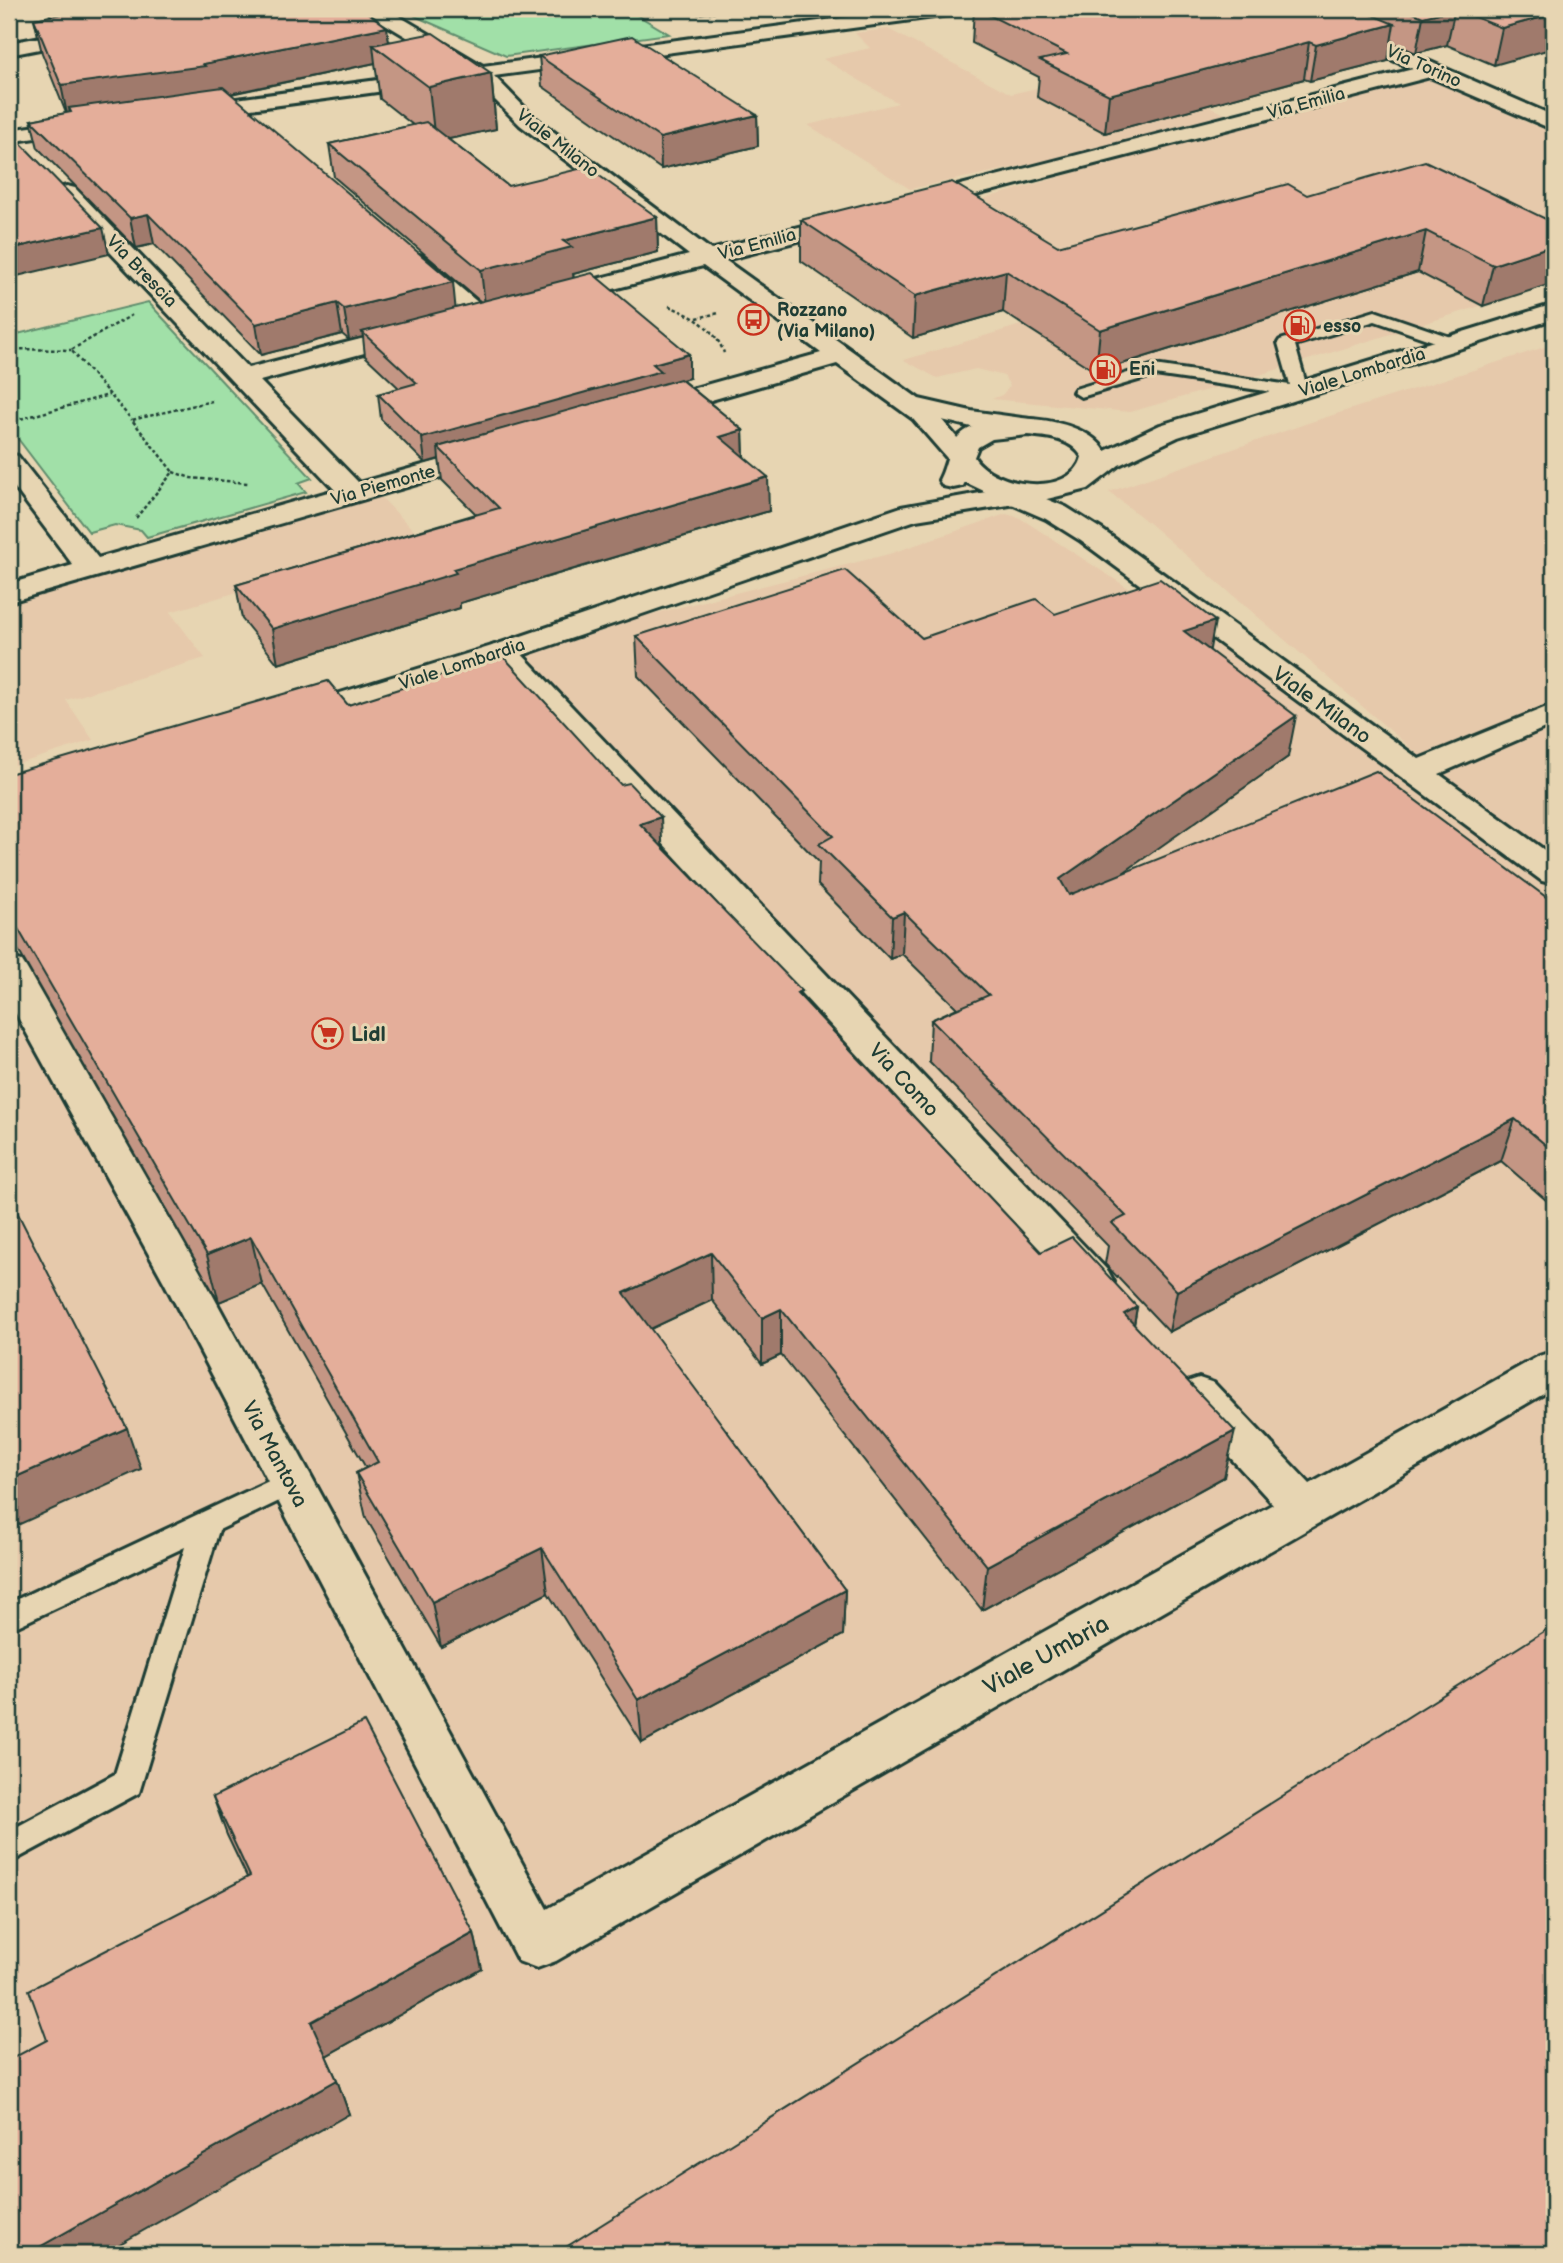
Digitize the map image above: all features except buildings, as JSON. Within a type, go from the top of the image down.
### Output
[{"type":"street","name":"Viale Milano","points":[[374,9],[478,71],[527,121],[839,356],[911,404],[932,424],[962,459],[971,474],[1014,491],[1091,535],[1554,873]]},
{"type":"street","name":"Via Torino","points":[[1294,9],[1554,124]]},
{"type":"street","points":[[167,114],[935,10]]},
{"type":"street","points":[[9,50],[102,32]]},
{"type":"street","name":"Via Emilia","points":[[897,208],[1433,70]]},
{"type":"street","points":[[233,105],[256,124]]},
{"type":"street","points":[[9,136],[102,123]]},
{"type":"street","points":[[9,136],[30,155]]},
{"type":"street","name":"Via Brescia","points":[[48,174],[251,383],[353,493]]},
{"type":"street","name":"Via Emilia","points":[[532,303],[871,215]]},
{"type":"street","points":[[399,247],[479,316]]},
{"type":"street","points":[[251,383],[442,325],[505,309]]},
{"type":"street","name":"Viale Lombardia","points":[[270,725],[503,652],[911,513],[1014,491],[1069,487],[1130,448],[1169,431],[1554,311]]},
{"type":"street","points":[[625,416],[839,356]]},
{"type":"street","name":"Viale Milano","points":[[911,404],[971,419],[1035,427]]},
{"type":"street","points":[[1035,427],[1067,433],[1088,446],[1095,460],[1076,497],[1077,510],[1091,535]]},
{"type":"street","name":"Viale Lombardia","points":[[911,513],[944,492],[957,474],[964,447],[981,434],[1002,428],[1035,427],[1117,435],[1169,431]]},
{"type":"street","name":"Via Piemonte","points":[[9,593],[84,560],[353,493],[520,446]]},
{"type":"street","points":[[9,462],[84,560]]},
{"type":"street","name":"Via Como","points":[[503,652],[1115,1306]]},
{"type":"street","points":[[1414,773],[1554,713]]},
{"type":"street","name":"Via Mantova","points":[[9,969],[184,1281],[537,1942]]},
{"type":"street","points":[[1172,1367],[1305,1508]]},
{"type":"street","name":"Viale Umbria","points":[[537,1942],[1554,1368]]},
{"type":"lane","points":[[1081,392],[1154,370],[1300,391],[1286,343],[1375,316],[1454,343]]},
{"type":"lane","points":[[9,1617],[290,1483]]},
{"type":"lane","points":[[9,1848],[128,1783],[207,1522]]},
{"type":"path","points":[[598,286],[673,307],[696,319],[712,332],[724,349],[723,369],[739,384]]},
{"type":"path","points":[[9,349],[71,350],[150,305],[169,299]]},
{"type":"path","points":[[71,350],[173,472],[115,540],[84,560]]},
{"type":"path","points":[[132,420],[251,383]]},
{"type":"path","points":[[9,422],[110,395]]},
{"type":"shaded area","points":[[888,29],[1011,94],[1132,66],[1238,121],[910,189],[808,125],[898,103],[823,59],[870,48],[855,33]]},
{"type":"shaded area","points":[[1424,77],[1554,134],[1554,207],[1522,218],[1554,209],[1554,283],[1253,377],[1130,412],[992,399],[1002,395],[1010,386],[1004,376],[976,369],[937,378],[904,360],[1134,291],[983,199],[1247,123]]},
{"type":"shaded area","points":[[1554,344],[1554,853],[1441,774],[1109,492],[1308,423]]},
{"type":"shaded area","points":[[380,496],[421,538],[170,612],[205,658],[66,700],[93,740],[9,767],[9,603]]},
{"type":"shaded area","points":[[1006,514],[1020,518],[1414,773],[1554,873],[1554,2254],[9,2254],[9,969],[184,1281],[621,1099],[489,935],[698,861],[503,652],[889,554]]},
{"type":"green space","points":[[405,9],[627,9],[669,34],[506,56],[417,17]]},
{"type":"green space","points":[[148,302],[312,478],[298,483],[306,492],[147,537],[141,530],[115,525],[89,532],[9,427],[9,336]]},
{"type":"place","name":"Rozzano (Via Milano)","points":[[754,320]]},
{"type":"place","name":"esso","points":[[1300,326]]},
{"type":"place","name":"Eni","points":[[1106,369]]},
{"type":"place","name":"Lidl","points":[[328,1034]]}]
